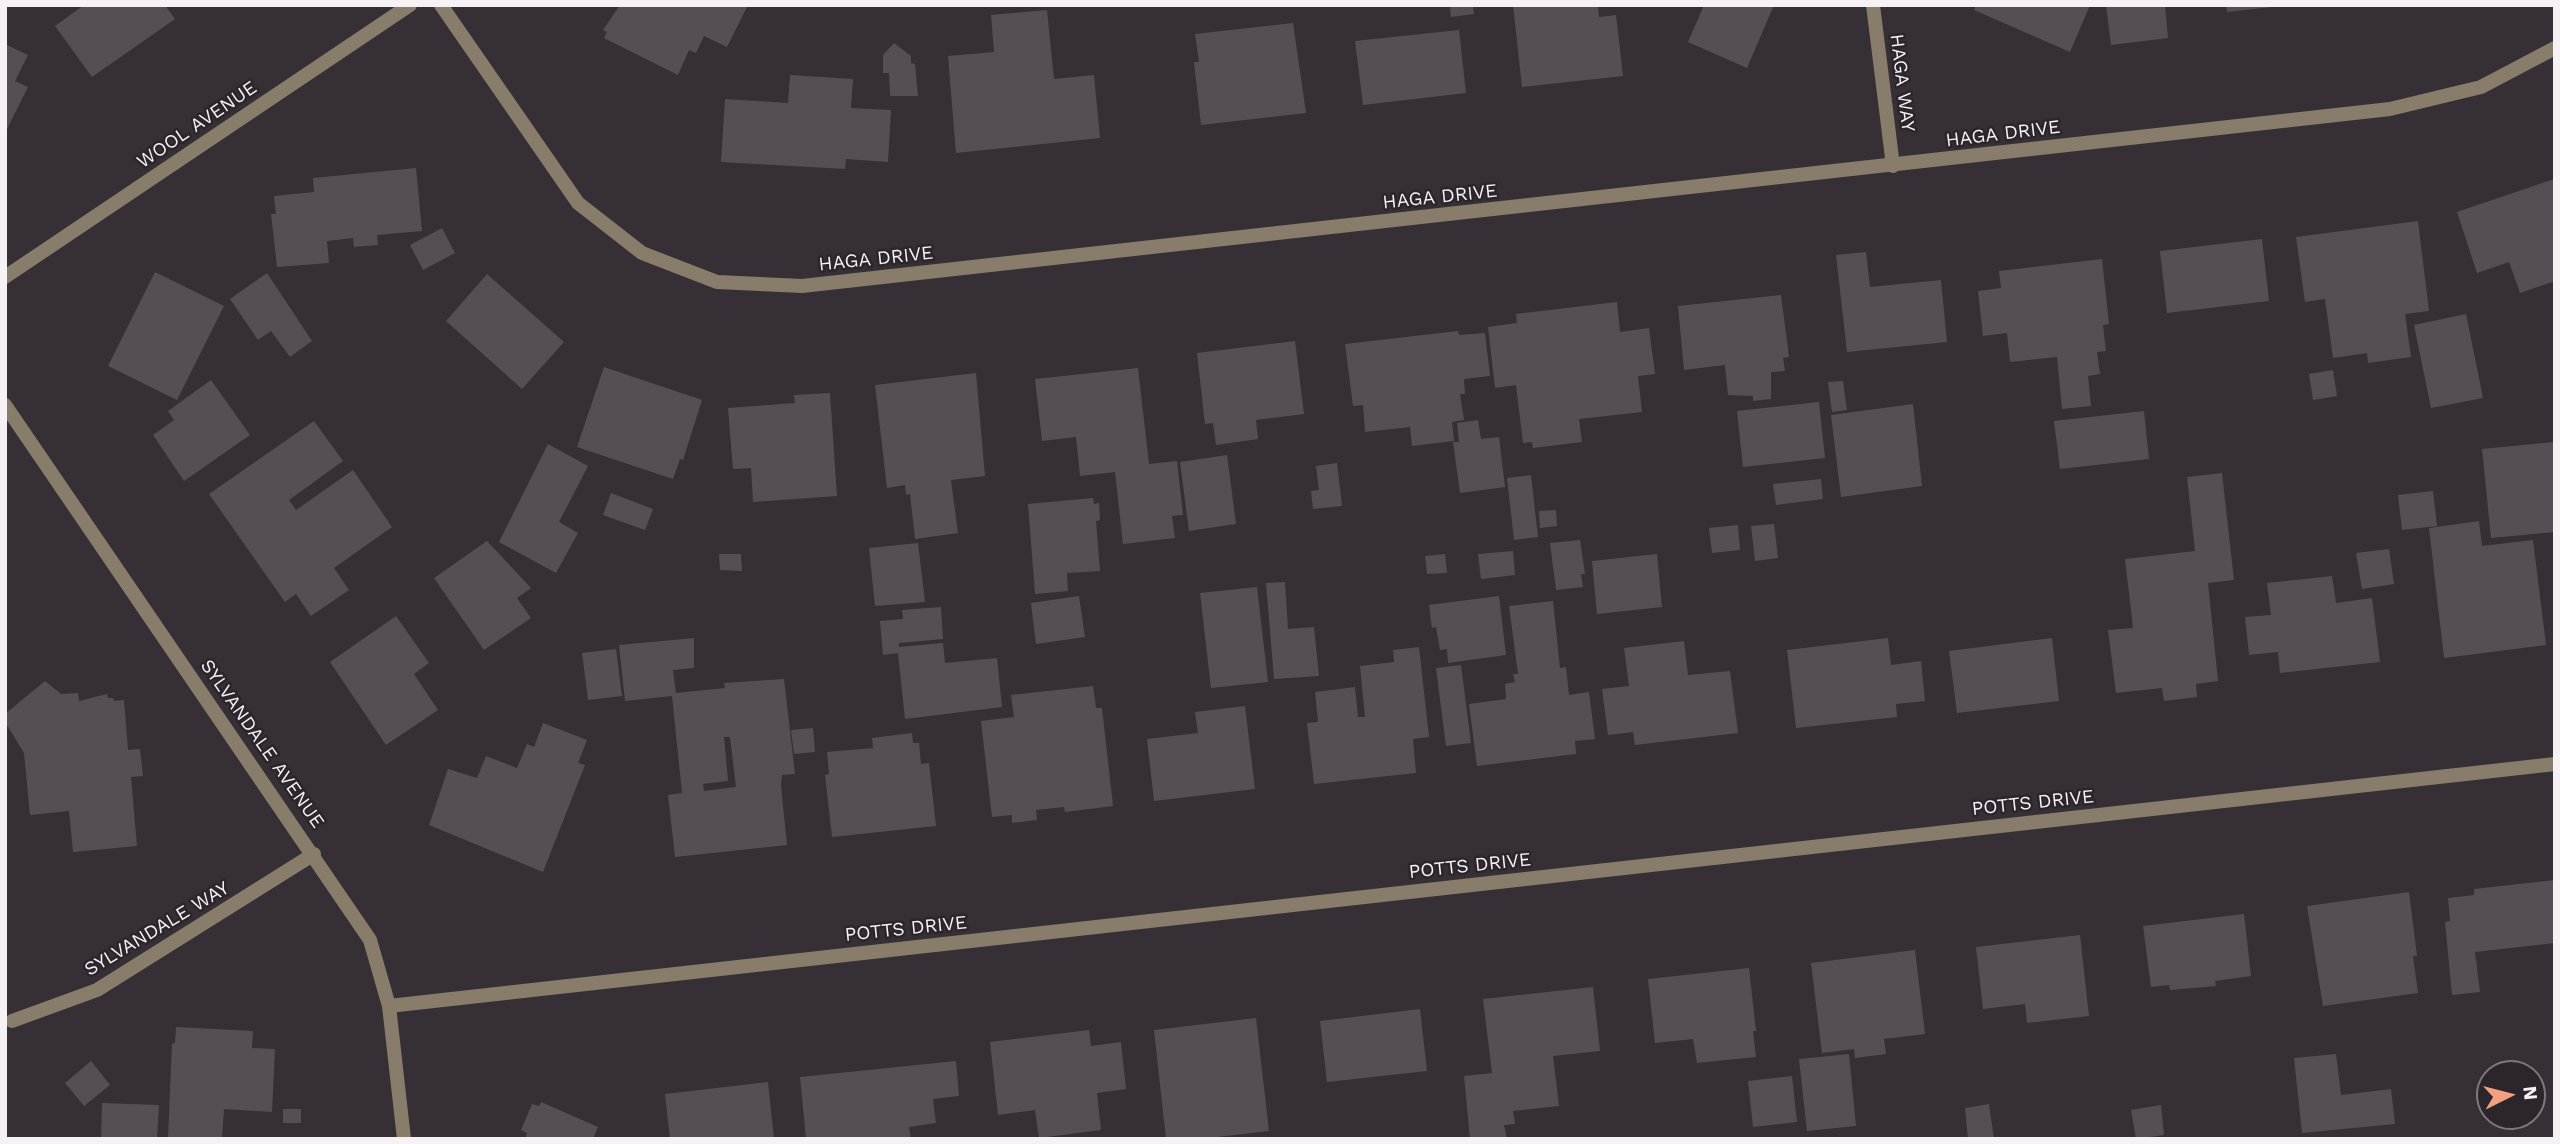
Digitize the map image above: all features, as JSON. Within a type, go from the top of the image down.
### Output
[{"type":"street","name":"WOOL AVENUE","points":[[5,277],[410,5]]},
{"type":"street","name":"HAGA DRIVE","points":[[441,5],[578,203],[642,253],[717,282],[802,286],[2390,109],[2481,88],[2555,48]]},
{"type":"street","name":"HAGA WAY","points":[[1873,5],[1893,166]]},
{"type":"street","name":"SYLVANDALE AVENUE","points":[[5,405],[314,854],[370,940],[389,1006],[404,1139]]},
{"type":"street","name":"POTTS DRIVE","points":[[389,1006],[2555,764]]},
{"type":"street","name":"SYLVANDALE WAY","points":[[12,1021],[97,990],[314,854]]},
{"type":"building","points":[[84,5],[165,5],[175,19],[92,77],[55,26]]},
{"type":"building","points":[[620,5],[748,5],[727,47],[704,36],[696,53],[689,50],[678,75],[604,38],[607,32],[603,30]]},
{"type":"building","points":[[1450,5],[1473,5],[1474,14],[1451,17]]},
{"type":"building","points":[[1513,5],[1598,5],[1599,17],[1616,15],[1623,76],[1522,87]]},
{"type":"building","points":[[1704,5],[1774,5],[1747,68],[1688,42]]},
{"type":"building","points":[[1976,5],[2090,5],[2070,52],[1974,10]]},
{"type":"building","points":[[2106,5],[2165,5],[2168,38],[2111,45]]},
{"type":"building","points":[[2226,5],[2272,5],[2272,7],[2227,12]]},
{"type":"building","points":[[1047,10],[1054,79],[1094,75],[1100,138],[956,153],[948,56],[994,52],[991,15]]},
{"type":"building","points":[[1293,23],[1306,113],[1201,125],[1194,62],[1199,62],[1195,34]]},
{"type":"building","points":[[1459,30],[1466,93],[1363,105],[1355,41]]},
{"type":"building","points":[[894,43],[911,56],[911,63],[915,64],[918,96],[890,96],[889,73],[883,73],[883,55]]},
{"type":"building","points":[[5,44],[28,55],[15,81],[28,87],[5,133]]},
{"type":"building","points":[[790,75],[853,79],[851,108],[891,110],[888,162],[846,159],[845,169],[721,162],[725,99],[788,103]]},
{"type":"building","points":[[416,168],[422,231],[377,235],[378,245],[354,247],[353,238],[327,241],[329,263],[277,267],[271,214],[276,214],[274,196],[314,192],[313,178]]},
{"type":"building","points":[[2554,179],[2555,281],[2520,293],[2509,262],[2477,273],[2457,212]]},
{"type":"building","points":[[2418,221],[2429,311],[2405,314],[2411,357],[2368,363],[2367,353],[2333,358],[2325,299],[2305,302],[2296,237]]},
{"type":"building","points":[[442,228],[455,253],[423,270],[410,245]]},
{"type":"building","points":[[2262,239],[2269,301],[2167,313],[2160,251]]},
{"type":"building","points":[[1866,252],[1870,287],[1941,280],[1947,342],[1847,352],[1836,255]]},
{"type":"building","points":[[2102,259],[2109,324],[2103,325],[2106,351],[2097,352],[2100,374],[2088,376],[2091,406],[2062,409],[2057,357],[2010,362],[2007,333],[1983,336],[1978,291],[2001,288],[1999,271]]},
{"type":"building","points":[[155,272],[224,306],[177,400],[108,366]]},
{"type":"building","points":[[267,273],[312,341],[290,357],[271,331],[258,340],[230,299]]},
{"type":"building","points":[[487,274],[564,342],[522,389],[446,321]]},
{"type":"building","points":[[1781,295],[1789,357],[1783,358],[1785,371],[1771,372],[1771,399],[1753,401],[1753,396],[1728,395],[1725,365],[1684,370],[1678,306]]},
{"type":"building","points":[[1617,302],[1620,332],[1649,328],[1655,374],[1638,376],[1642,412],[1579,419],[1582,442],[1533,448],[1532,442],[1523,443],[1516,385],[1495,388],[1488,327],[1517,323],[1516,314]]},
{"type":"building","points":[[2466,314],[2483,398],[2431,408],[2414,325]]},
{"type":"building","points":[[1458,331],[1459,335],[1485,333],[1490,376],[1464,379],[1465,394],[1460,394],[1464,420],[1452,422],[1454,441],[1412,446],[1410,427],[1365,432],[1363,405],[1353,406],[1345,344]]},
{"type":"building","points":[[1295,341],[1304,414],[1256,420],[1258,439],[1216,445],[1213,423],[1205,424],[1197,353]]},
{"type":"building","points":[[604,367],[702,400],[683,460],[680,459],[673,479],[577,447]]},
{"type":"building","points":[[1138,368],[1149,464],[1177,461],[1183,515],[1172,516],[1175,538],[1123,544],[1115,472],[1080,476],[1076,437],[1042,441],[1035,379]]},
{"type":"building","points":[[2333,370],[2337,396],[2313,400],[2309,374]]},
{"type":"building","points":[[976,373],[985,476],[951,480],[958,533],[915,539],[910,494],[906,495],[905,485],[887,488],[875,385]]},
{"type":"building","points":[[211,380],[250,435],[184,481],[153,435],[174,420],[168,411]]},
{"type":"building","points":[[1843,381],[1847,410],[1832,412],[1828,382]]},
{"type":"building","points":[[830,393],[837,496],[753,502],[751,468],[733,469],[728,408],[795,403],[794,395]]},
{"type":"building","points":[[1819,402],[1825,458],[1743,467],[1737,411]]},
{"type":"building","points":[[1913,404],[1922,486],[1841,497],[1831,415]]},
{"type":"building","points":[[2144,411],[2149,459],[2060,469],[2054,421]]},
{"type":"building","points":[[1478,420],[1481,439],[1499,437],[1505,487],[1460,493],[1453,442],[1459,442],[1457,423]]},
{"type":"building","points":[[314,421],[343,461],[289,500],[296,510],[353,470],[392,527],[334,568],[349,590],[311,616],[296,594],[285,602],[209,494]]},
{"type":"building","points":[[2554,442],[2555,532],[2491,538],[2482,449]]},
{"type":"building","points":[[548,444],[588,466],[559,522],[578,533],[556,573],[499,542]]},
{"type":"building","points":[[1227,455],[1236,524],[1189,531],[1180,462]]},
{"type":"building","points":[[1337,463],[1342,506],[1313,509],[1311,491],[1319,490],[1316,466]]},
{"type":"building","points":[[2222,473],[2234,580],[2208,583],[2218,681],[2196,684],[2197,697],[2164,701],[2162,688],[2116,693],[2108,630],[2133,628],[2125,559],[2195,551],[2187,477]]},
{"type":"building","points":[[1531,475],[1538,537],[1514,540],[1507,478]]},
{"type":"building","points":[[1821,479],[1823,499],[1776,505],[1773,484]]},
{"type":"building","points":[[2433,491],[2437,526],[2402,530],[2398,495]]},
{"type":"building","points":[[611,493],[653,509],[645,530],[603,515]]},
{"type":"building","points":[[1093,498],[1094,504],[1099,503],[1100,520],[1096,521],[1100,571],[1067,573],[1068,591],[1035,594],[1028,504]]},
{"type":"building","points":[[1556,510],[1557,526],[1540,528],[1539,511]]},
{"type":"building","points":[[2479,521],[2482,546],[2533,540],[2546,645],[2444,658],[2429,528]]},
{"type":"building","points":[[1774,524],[1778,558],[1755,561],[1751,526]]},
{"type":"building","points":[[1738,525],[1740,550],[1712,553],[1709,528]]},
{"type":"building","points":[[1580,540],[1585,574],[1581,574],[1583,587],[1556,590],[1550,543]]},
{"type":"building","points":[[487,541],[531,588],[517,598],[531,618],[484,650],[434,578]]},
{"type":"building","points":[[918,543],[925,602],[875,606],[869,548]]},
{"type":"building","points":[[2389,549],[2394,584],[2362,589],[2356,553]]},
{"type":"building","points":[[1513,551],[1515,575],[1481,579],[1478,554]]},
{"type":"building","points":[[719,554],[741,554],[742,571],[720,570]]},
{"type":"building","points":[[1445,554],[1447,573],[1427,574],[1425,556]]},
{"type":"building","points":[[1657,554],[1662,607],[1597,614],[1592,561]]},
{"type":"building","points":[[2332,576],[2336,603],[2372,598],[2380,662],[2280,673],[2278,652],[2249,655],[2245,617],[2271,615],[2267,583]]},
{"type":"building","points":[[1285,582],[1288,629],[1314,627],[1319,676],[1274,679],[1266,583]]},
{"type":"building","points":[[1257,587],[1268,682],[1211,688],[1200,593]]},
{"type":"building","points":[[1079,596],[1085,637],[1036,644],[1031,603]]},
{"type":"building","points":[[1499,596],[1506,655],[1448,663],[1447,649],[1440,650],[1436,627],[1432,628],[1429,605]]},
{"type":"building","points":[[1553,601],[1560,668],[1566,667],[1569,695],[1589,692],[1595,739],[1575,741],[1576,754],[1477,766],[1469,704],[1506,699],[1505,684],[1515,682],[1513,674],[1518,674],[1509,606]]},
{"type":"building","points":[[941,607],[943,639],[899,643],[899,647],[943,643],[945,663],[997,658],[1002,707],[905,719],[898,653],[883,655],[880,621],[903,619],[902,610]]},
{"type":"building","points":[[396,616],[429,663],[414,674],[438,710],[386,745],[330,662]]},
{"type":"building","points":[[694,638],[694,668],[673,670],[676,693],[725,688],[724,683],[784,679],[795,774],[782,775],[787,845],[675,857],[668,795],[682,793],[672,696],[625,701],[619,645]],"holes":[[[724,737],[730,737],[736,787],[704,791],[703,784],[728,781]]]},
{"type":"building","points":[[1888,638],[1891,665],[1921,661],[1925,701],[1896,704],[1897,717],[1796,728],[1787,650]]},
{"type":"building","points":[[2052,638],[2059,701],[1957,713],[1949,651]]},
{"type":"building","points":[[1684,641],[1688,675],[1730,671],[1738,733],[1635,745],[1633,732],[1608,735],[1602,689],[1629,686],[1624,648]]},
{"type":"building","points":[[1419,647],[1429,737],[1413,739],[1416,773],[1314,784],[1307,723],[1318,722],[1315,692],[1355,687],[1358,717],[1365,717],[1360,666],[1394,662],[1393,650]]},
{"type":"building","points":[[616,649],[622,696],[588,700],[582,653]]},
{"type":"building","points":[[1461,665],[1471,743],[1446,746],[1436,668]]},
{"type":"building","points":[[45,681],[61,694],[78,693],[79,701],[107,694],[108,698],[113,698],[114,701],[124,700],[128,750],[140,749],[143,776],[131,777],[137,846],[73,852],[69,811],[30,815],[24,753],[5,722],[5,714]]},
{"type":"building","points":[[1093,686],[1096,708],[1102,708],[1113,806],[1065,812],[1064,807],[1036,810],[1037,820],[1012,823],[1012,815],[992,817],[981,721],[1014,717],[1011,695]]},
{"type":"building","points":[[1245,706],[1255,789],[1154,801],[1147,739],[1198,733],[1195,712]]},
{"type":"building","points":[[543,723],[587,740],[578,763],[585,765],[543,872],[429,825],[448,769],[477,778],[486,756],[517,768],[527,744],[534,747]]},
{"type":"building","points":[[813,728],[815,752],[794,754],[791,730]]},
{"type":"building","points":[[912,733],[913,743],[919,743],[921,764],[929,763],[936,826],[832,837],[825,775],[829,774],[827,752],[873,748],[872,738]]},
{"type":"building","points":[[2555,880],[2555,943],[2475,952],[2480,992],[2452,995],[2445,922],[2450,921],[2448,898],[2474,895],[2474,889]]},
{"type":"building","points":[[2409,892],[2417,956],[2413,956],[2418,993],[2323,1006],[2307,906]]},
{"type":"building","points":[[2244,914],[2251,976],[2215,981],[2216,986],[2170,990],[2169,985],[2151,987],[2143,926]]},
{"type":"building","points":[[2080,935],[2089,1016],[2027,1023],[2025,1004],[1983,1009],[1976,947]]},
{"type":"building","points":[[1915,950],[1925,1034],[1884,1039],[1886,1054],[1855,1058],[1854,1049],[1822,1053],[1811,963]]},
{"type":"building","points":[[1749,968],[1756,1057],[1697,1063],[1693,1039],[1655,1043],[1648,979]]},
{"type":"building","points":[[1593,987],[1600,1051],[1553,1056],[1559,1106],[1513,1111],[1515,1124],[1504,1125],[1507,1139],[1470,1139],[1464,1076],[1492,1073],[1483,999]]},
{"type":"building","points":[[1420,1009],[1427,1071],[1327,1082],[1320,1021]]},
{"type":"building","points":[[1256,1018],[1269,1131],[1200,1139],[1166,1139],[1154,1030]]},
{"type":"building","points":[[176,1027],[253,1031],[252,1048],[275,1049],[272,1112],[224,1109],[222,1139],[168,1139],[172,1044],[175,1043]]},
{"type":"building","points":[[1089,1030],[1091,1046],[1121,1042],[1126,1089],[1097,1093],[1101,1130],[1039,1138],[1035,1110],[998,1115],[990,1042]]},
{"type":"building","points":[[1849,1054],[1856,1126],[1807,1131],[1799,1059]]},
{"type":"building","points":[[2336,1054],[2341,1095],[2391,1089],[2395,1124],[2302,1133],[2294,1058]]},
{"type":"building","points":[[91,1061],[110,1085],[84,1106],[65,1083]]},
{"type":"building","points":[[956,1061],[959,1096],[933,1099],[936,1123],[909,1127],[911,1139],[806,1139],[800,1077]]},
{"type":"building","points":[[1792,1076],[1797,1122],[1753,1127],[1748,1081]]},
{"type":"building","points":[[768,1082],[774,1139],[670,1139],[665,1094]]},
{"type":"building","points":[[541,1102],[598,1127],[593,1139],[525,1139],[527,1133],[521,1130],[532,1104],[539,1106]]},
{"type":"building","points":[[102,1103],[159,1105],[157,1139],[101,1139]]},
{"type":"building","points":[[1989,1104],[1994,1139],[1968,1139],[1965,1108]]},
{"type":"building","points":[[2161,1105],[2164,1135],[2136,1139],[2131,1110]]},
{"type":"building","points":[[283,1109],[301,1109],[301,1123],[283,1123]]}]
